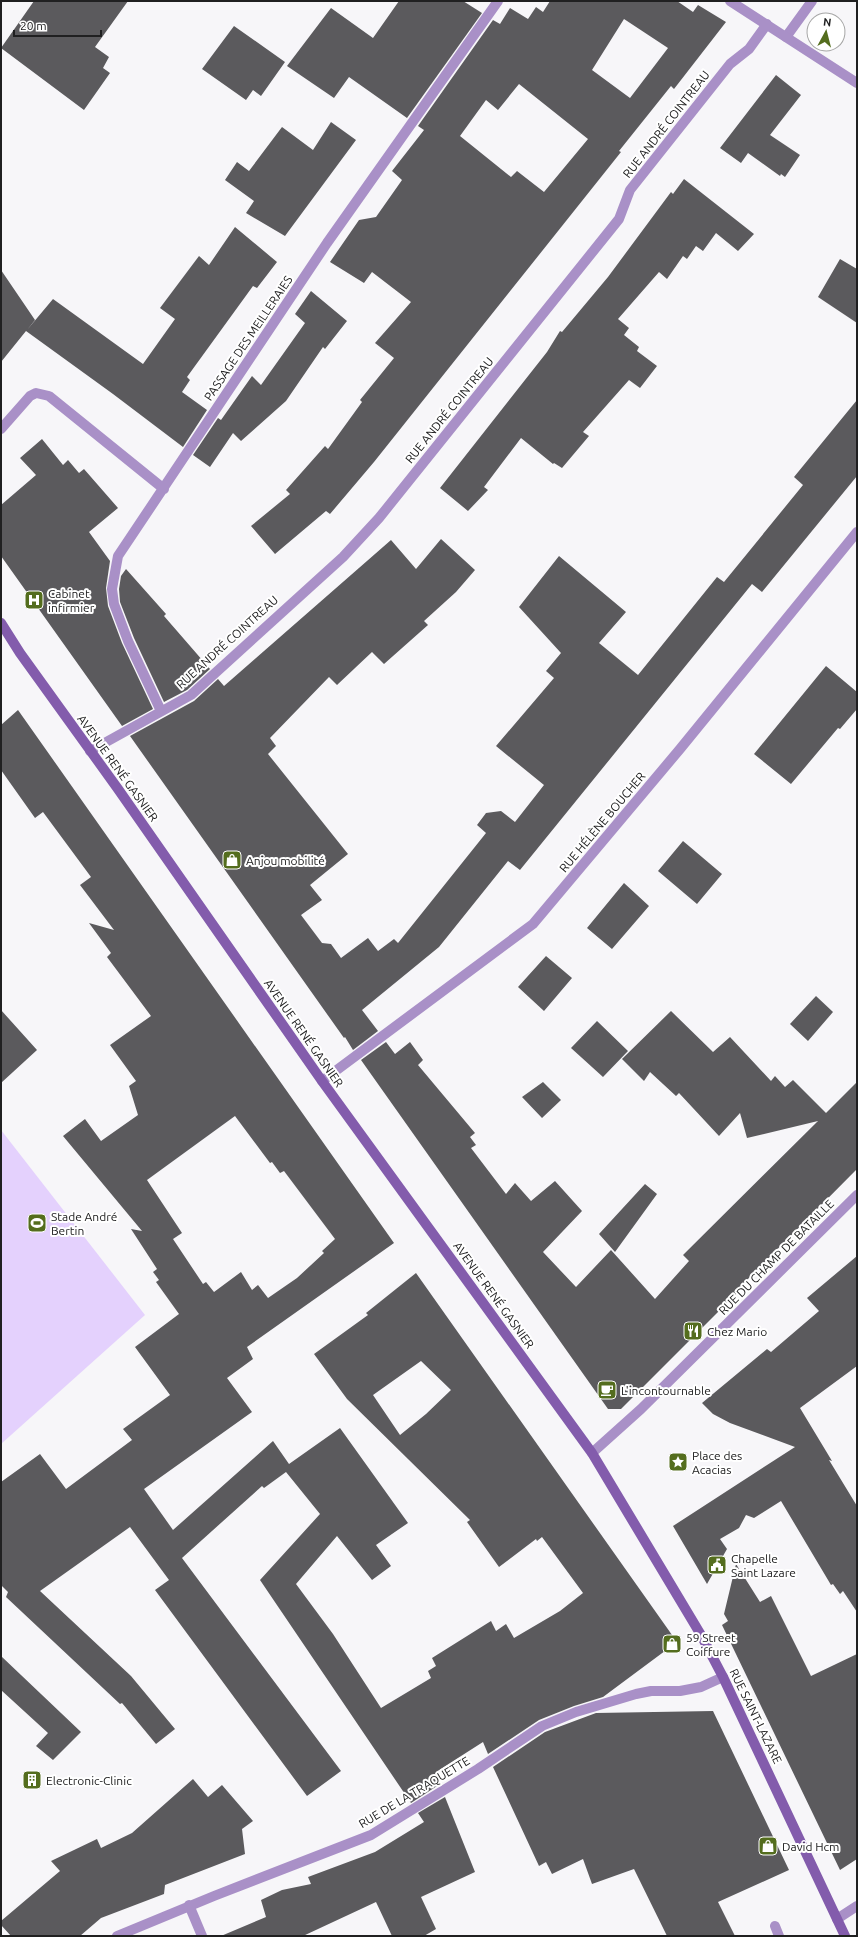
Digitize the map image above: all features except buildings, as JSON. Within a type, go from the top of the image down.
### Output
[{"type":"main road","name":"AVENUE RENÉ GASNIER","points":[[1,623],[20,653],[118,789],[322,1081],[592,1453]]},
{"type":"main road","name":"RUE SAINT-LAZARE","points":[[592,1453],[701,1636],[723,1677],[845,1936]]},
{"type":"street","name":"PASSAGE DES MEILLERAIES","points":[[161,711],[128,641],[114,604],[112,589],[118,556],[327,243],[498,1]]},
{"type":"street","points":[[730,1],[857,83]]},
{"type":"street","points":[[786,37],[812,1]]},
{"type":"street","name":"RUE ANDRÉ COINTREAU","points":[[90,751],[191,695],[343,557],[379,518],[619,219],[630,190],[730,64],[749,48],[767,24]]},
{"type":"street","points":[[1,429],[30,396],[36,394],[49,396],[164,489]]},
{"type":"street","name":"RUE HÉLÈNE BOUCHER","points":[[322,1081],[533,924],[680,749],[857,532]]},
{"type":"street","name":"RUE DU CHAMP DE BATAILLE","points":[[592,1453],[641,1410],[857,1195]]},
{"type":"street","name":"RUE DE LA TRAQUETTE","points":[[116,1936],[189,1905],[371,1835],[478,1769],[542,1726],[576,1712],[636,1694],[651,1690],[680,1691],[701,1687],[723,1677]]},
{"type":"street","points":[[189,1905],[202,1936]]},
{"type":"street","points":[[837,1919],[857,1906]]},
{"type":"street","points":[[775,1926],[779,1936]]},
{"type":"shaded area","name":"Stade André Bertin","points":[[1,1130],[145,1315],[1,1444]]},
{"type":"place","name":"Cabinet infirmier","points":[[34,600]]},
{"type":"place","name":"Anjou mobilité","points":[[232,860]]},
{"type":"place","name":"Stade André Bertin","points":[[37,1223]]},
{"type":"place","name":"Chez Mario","points":[[693,1331]]},
{"type":"place","name":"L'incontournable","points":[[607,1390]]},
{"type":"place","name":"Place des Acacias","points":[[678,1462]]},
{"type":"place","name":"Chapelle Saint Lazare","points":[[717,1565]]},
{"type":"place","name":"59 Street Coiffure","points":[[672,1644]]},
{"type":"place","name":"Electronic-Clinic","points":[[32,1780]]},
{"type":"place","name":"David Hcm","points":[[768,1846]]}]
